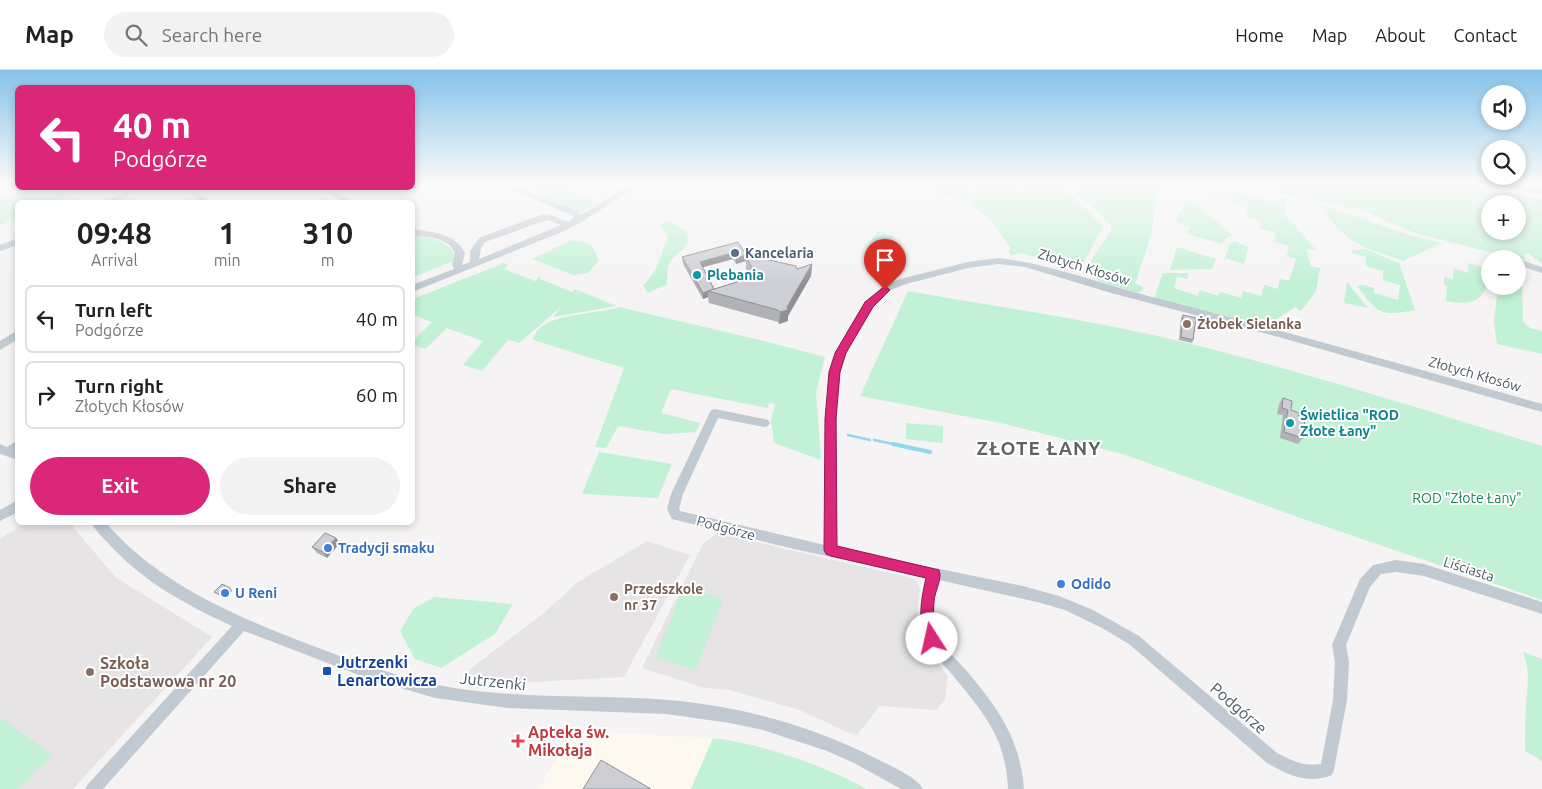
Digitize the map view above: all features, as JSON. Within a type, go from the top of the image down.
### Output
[{"type":"street","points":[[475,264],[476,246],[482,240],[540,218],[548,217],[568,225]]},
{"type":"street","points":[[415,287],[475,264],[584,217]]},
{"type":"street","points":[[415,233],[448,239],[455,243],[460,252],[457,264],[460,270]]},
{"type":"street","points":[[0,248],[15,242]]},
{"type":"street","name":"Złotych Kłosów","points":[[831,550],[831,419],[835,372],[841,353],[869,305],[885,290],[903,281],[968,265],[1006,260],[1026,264],[1111,290],[1282,334],[1542,408]]},
{"type":"street","points":[[1526,265],[1542,270]]},
{"type":"street","points":[[0,346],[15,336]]},
{"type":"street","name":"Podgórze","points":[[764,423],[715,413],[677,494],[673,509],[676,515],[780,542],[831,550],[1052,600],[1096,618],[1116,628],[1147,650],[1272,758],[1291,769],[1315,774],[1327,770],[1332,756],[1342,680],[1342,662],[1339,645],[1366,583],[1378,569],[1385,567]]},
{"type":"street","points":[[0,516],[15,507]]},
{"type":"street","name":"Jutrzenki","points":[[100,525],[150,574],[179,591],[241,624],[348,666],[412,685],[452,694],[528,702],[667,707],[720,713],[758,722],[847,752],[873,763],[915,789]]},
{"type":"street","name":"Liściasta","points":[[1385,567],[1396,566],[1424,570],[1542,608]]},
{"type":"street","points":[[934,574],[927,600],[928,626],[932,639],[1005,736],[1017,774],[1016,789]]},
{"type":"street","points":[[93,789],[241,624]]},
{"type":"shaded area","name":"Szkoła Podstawowa nr 20","points":[[22,525],[72,525],[115,577],[212,637],[73,789],[0,789],[0,539]]},
{"type":"shaded area","points":[[717,533],[912,578],[920,589],[917,613],[920,634],[927,649],[948,676],[945,700],[936,710],[880,706],[856,736],[800,710],[730,690],[705,688],[642,668],[703,544]]},
{"type":"shaded area","name":"Przedszkole nr 37","points":[[647,541],[690,555],[624,677],[532,682],[469,677],[469,670],[545,612],[578,582]]},
{"type":"shaded area","points":[[574,729],[713,738],[691,789],[538,789]]},
{"type":"green space","points":[[0,217],[15,217],[15,218],[0,225]]},
{"type":"green space","points":[[986,217],[1093,217],[1103,228],[1079,270],[1025,254],[1010,254],[1009,250],[1011,249],[993,223]]},
{"type":"green space","points":[[1103,217],[1154,217],[1152,232],[1135,284],[1143,287],[1143,290],[1138,293],[1098,281],[1099,277],[1084,272],[1111,230],[1110,223]]},
{"type":"green space","points":[[1177,217],[1210,217],[1233,235],[1225,239],[1222,244],[1187,234],[1190,226],[1176,222]]},
{"type":"green space","points":[[1246,217],[1287,217],[1316,250],[1306,249],[1311,266],[1320,268],[1316,291],[1301,311],[1295,307],[1274,321],[1276,322],[1270,327],[1156,299],[1155,296],[1163,273],[1189,273],[1187,279],[1177,276],[1174,288],[1198,296],[1200,290],[1218,296],[1220,292],[1241,298],[1243,291],[1261,296],[1264,285],[1278,289],[1280,279],[1289,281],[1296,259],[1287,256],[1289,246],[1274,242],[1276,233],[1260,229],[1261,221]]},
{"type":"green space","points":[[1329,217],[1355,217],[1416,237],[1441,243],[1403,261],[1356,242],[1338,229]]},
{"type":"green space","points":[[1376,217],[1481,217],[1481,240],[1526,240],[1526,217],[1542,217],[1542,264],[1528,253],[1526,254],[1526,250],[1482,250],[1415,233]]},
{"type":"green space","points":[[667,220],[687,231],[687,243],[669,264],[667,284],[648,293],[643,286],[656,268],[661,257],[668,237],[660,225]]},
{"type":"green space","points":[[877,231],[894,236],[881,258],[864,253]]},
{"type":"green space","points":[[415,235],[436,240],[451,248],[454,253],[453,261],[415,276]]},
{"type":"green space","points":[[572,240],[590,245],[597,254],[599,260],[588,273],[573,275],[532,259]]},
{"type":"green space","points":[[1235,241],[1248,248],[1244,264],[1225,258],[1229,246],[1227,245]]},
{"type":"green space","points":[[1177,247],[1216,259],[1212,269],[1170,270]]},
{"type":"green space","points":[[1365,249],[1399,263],[1415,310],[1386,313],[1375,307],[1364,295],[1357,286],[1363,285],[1374,288],[1374,293],[1398,300],[1400,285],[1383,280],[1383,271],[1366,266],[1366,257],[1351,253],[1352,250]]},
{"type":"green space","points":[[504,263],[508,265],[504,269],[535,281],[540,276],[540,279],[572,292],[575,289],[579,291],[570,300],[580,291],[616,306],[553,317],[562,306],[519,343],[508,340],[482,371],[463,365],[483,341],[447,328],[425,349],[415,346],[415,339],[432,322],[415,316],[415,298]]},
{"type":"green space","points":[[1468,263],[1481,266],[1481,295],[1476,300],[1468,302],[1446,301],[1447,286],[1444,285],[1444,277],[1453,279],[1453,268],[1468,273]]},
{"type":"green space","points":[[1347,282],[1368,308],[1344,303]]},
{"type":"green space","name":"ROD \"Złote Łany\"","points":[[908,291],[1078,320],[1179,341],[1407,404],[1542,446],[1542,600],[1303,519],[1126,455],[1005,424],[860,396]]},
{"type":"green space","points":[[1497,295],[1522,295],[1523,321],[1530,328],[1542,331],[1542,354],[1497,344],[1494,321]]},
{"type":"green space","points":[[619,307],[825,357],[816,392],[821,460],[774,443],[771,421],[775,404],[769,403],[768,408],[671,389],[661,413],[700,423],[696,432],[665,434],[618,426],[606,448],[595,447],[624,368],[533,339],[538,330],[547,323],[570,316]]},
{"type":"green space","points":[[906,423],[943,426],[943,443],[906,439]]},
{"type":"green space","points":[[599,452],[672,464],[658,498],[582,494]]},
{"type":"green space","points":[[684,588],[723,599],[696,670],[655,657]]},
{"type":"green space","points":[[435,597],[513,604],[495,634],[441,668],[415,659],[400,631],[414,608]]},
{"type":"green space","points":[[1523,652],[1542,659],[1542,761],[1525,751],[1528,680]]},
{"type":"green space","points":[[0,717],[52,755],[18,789],[0,789]]},
{"type":"green space","points":[[713,738],[751,745],[792,757],[832,772],[866,789],[691,789]]},
{"type":"building","points":[[738,242],[746,255],[736,258],[732,253],[700,262],[714,289],[703,293],[682,257]]},
{"type":"building","points":[[754,255],[796,266],[797,269],[812,264],[787,307],[788,310],[780,312],[708,291],[737,282],[744,273],[757,276],[746,257]]},
{"type":"building","name":"Żłobek Sielanka","points":[[1183,315],[1196,318],[1193,340],[1181,337]]},
{"type":"building","points":[[1283,398],[1292,401],[1291,410],[1305,418],[1303,438],[1284,432],[1288,410],[1282,408]]},
{"type":"building","points":[[325,533],[336,538],[323,552],[312,547]]},
{"type":"building","points":[[222,584],[230,588],[222,596],[214,592]]},
{"type":"building","points":[[601,760],[651,789],[583,789]]},
{"type":"waterway","points":[[848,435],[870,440]]},
{"type":"waterway","points":[[874,440],[898,445]]},
{"type":"waterway","points":[[893,444],[930,452]]},
{"type":"place","name":"Kancelaria","points":[[735,253]]},
{"type":"place","name":"Plebania","points":[[697,275]]},
{"type":"place","name":"Żłobek Sielanka","points":[[1187,324]]},
{"type":"place","name":"Świetlica \"ROD Złote Łany\"","points":[[1290,423]]},
{"type":"place","name":"Tradycji smaku","points":[[328,548]]},
{"type":"place","name":"Odido","points":[[1061,584]]},
{"type":"place","name":"U Reni","points":[[225,593]]},
{"type":"place","name":"Przedszkole nr 37","points":[[614,597]]},
{"type":"place","name":"Jutrzenki Lenartowicza","points":[[327,671]]},
{"type":"place","name":"Szkoła Podstawowa nr 20","points":[[90,672]]},
{"type":"place","name":"Apteka św. Mikołaja","points":[[518,741]]},
{"type":"district","name":"ZŁOTE ŁANY","points":[[1039,448]]},
{"type":"route","points":[[885,290],[869,305],[841,353],[835,372],[831,419],[831,550],[934,574],[927,600],[928,626],[932,639]]}]
